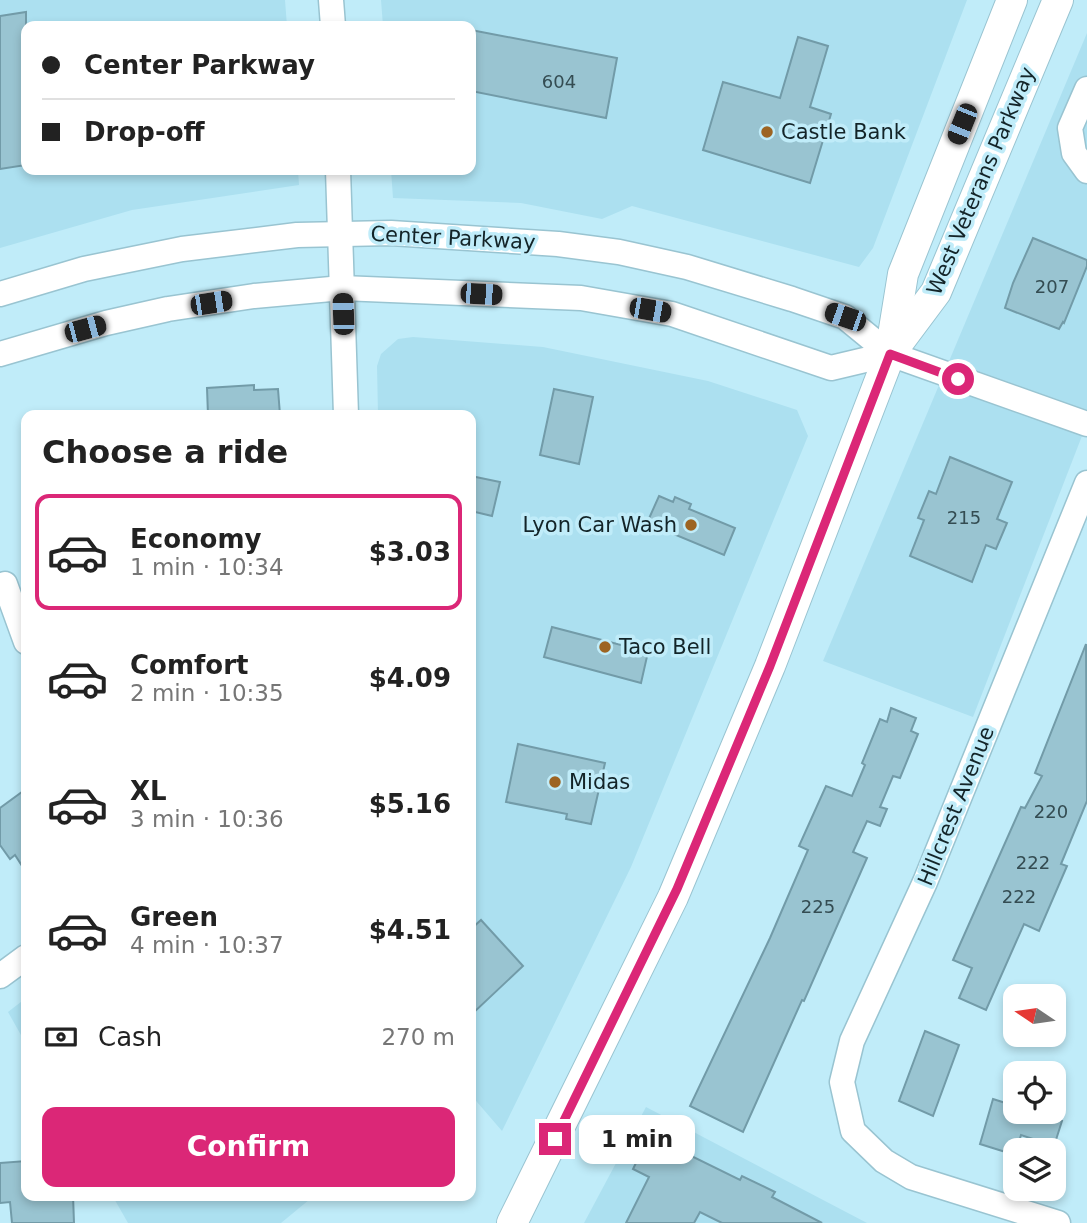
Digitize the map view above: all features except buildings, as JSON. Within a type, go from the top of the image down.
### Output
[{"type":"main road","name":"West Veterans Parkway","points":[[512,1223],[677,889],[770,666],[890,354],[903,274],[1012,0]]},
{"type":"main road","name":"West Veterans Parkway","points":[[890,354],[936,292],[1058,0]]},
{"type":"street","points":[[331,0],[333,21]]},
{"type":"street","points":[[1087,89],[1070,128],[1074,153],[1087,171]]},
{"type":"street","points":[[338,175],[346,410]]},
{"type":"street","name":"Center Parkway","points":[[0,294],[84,269],[182,249],[297,235],[462,237],[558,244],[619,252],[720,277],[845,317],[890,354],[1087,424]]},
{"type":"street","points":[[0,354],[106,323],[168,309],[254,296],[342,288],[581,298],[673,314],[831,368],[890,354]]},
{"type":"street","name":"Hillcrest Avenue","points":[[1058,1223],[911,1177],[884,1161],[853,1130],[842,1082],[852,1041],[925,882],[1087,483]]},
{"type":"street","points":[[5,584],[21,628]]},
{"type":"street","points":[[0,976],[21,961]]},
{"type":"shaded area","points":[[0,0],[285,0],[287,21],[21,21],[21,175],[298,175],[299,185],[132,210],[0,248]]},
{"type":"shaded area","points":[[381,0],[967,0],[873,248],[859,267],[632,206],[602,219],[521,203],[393,198],[391,175],[476,175],[476,21],[383,21]]},
{"type":"shaded area","points":[[1087,33],[1087,423],[973,717],[823,661]]},
{"type":"shaded area","points":[[413,337],[543,347],[708,381],[797,410],[808,436],[631,867],[502,1131],[476,1101],[476,410],[378,410],[377,366],[381,354],[398,339]]},
{"type":"shaded area","points":[[21,1002],[21,1035],[8,1012]]},
{"type":"shaded area","points":[[646,1107],[867,1223],[584,1223]]},
{"type":"shaded area","points":[[115,1201],[308,1201],[281,1223],[128,1223]]},
{"type":"place","name":"Castle Bank","points":[[767,132]]},
{"type":"place","name":"Lyon Car Wash","points":[[691,525]]},
{"type":"place","name":"Taco Bell","points":[[605,647]]},
{"type":"place","name":"Midas","points":[[555,782]]},
{"type":"route","points":[[555,1139],[677,889],[770,666],[890,354],[958,379]]}]
